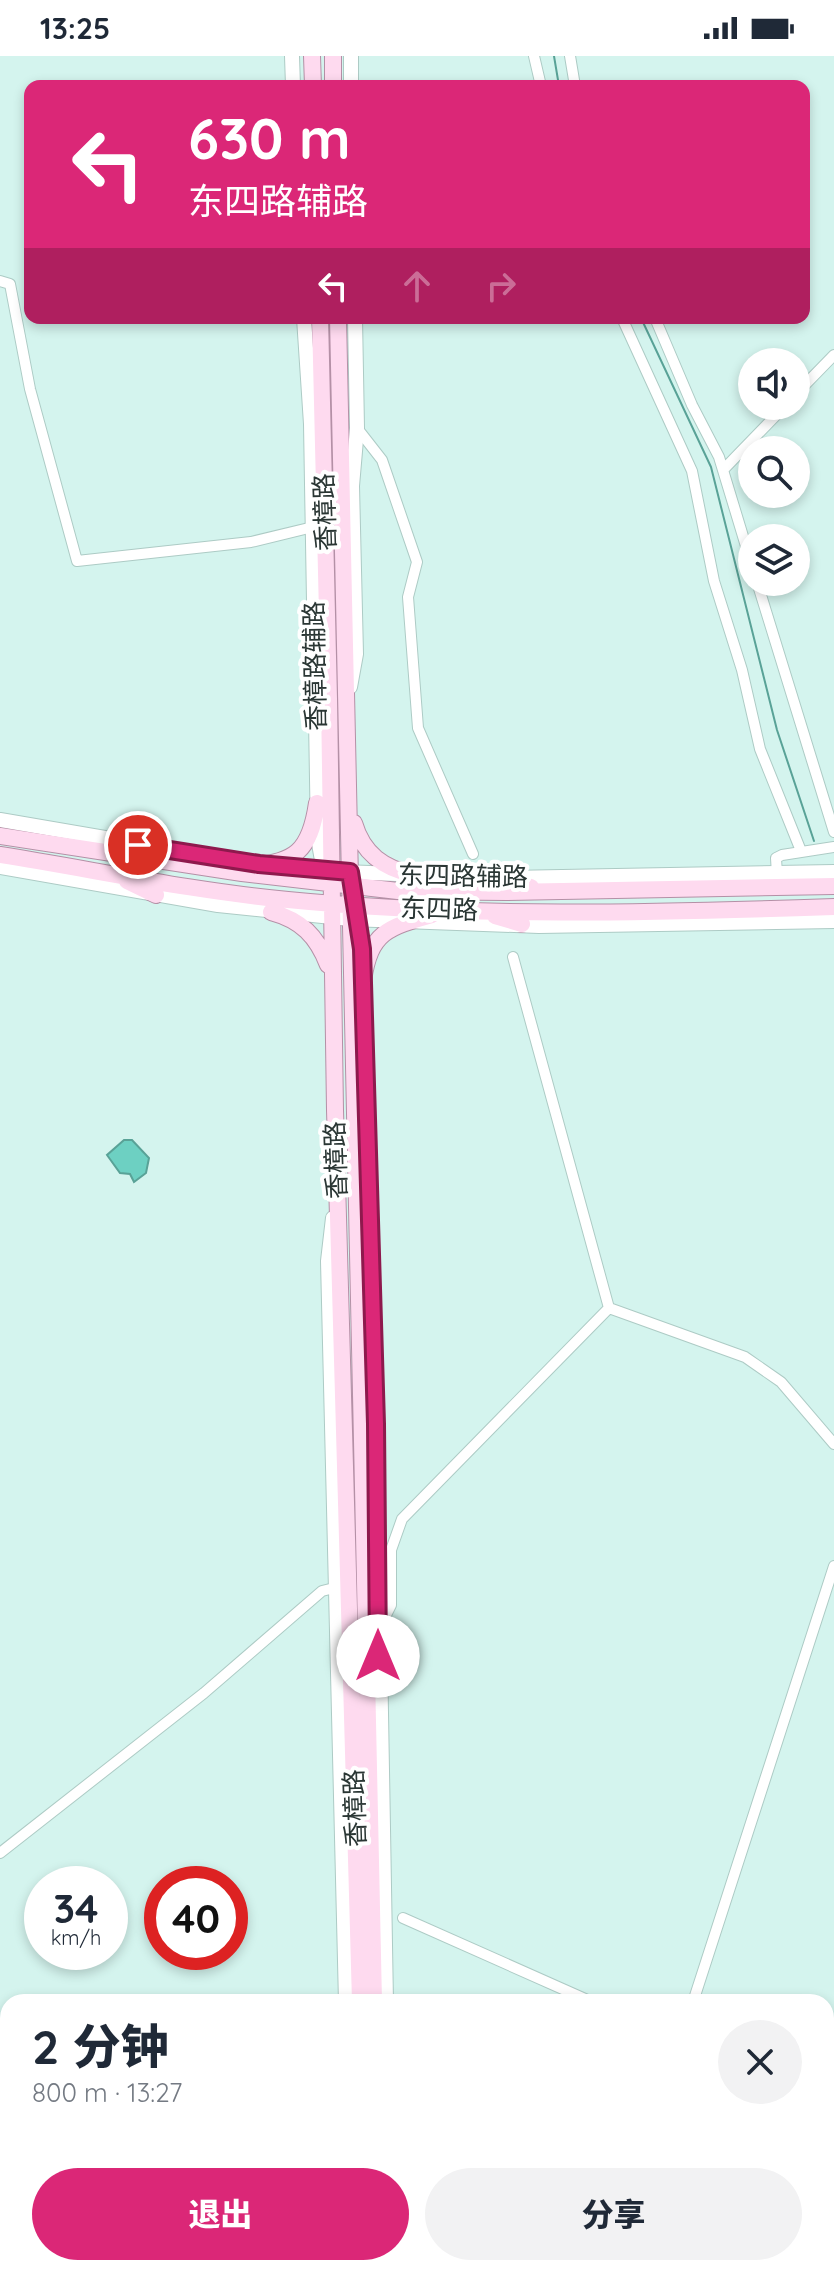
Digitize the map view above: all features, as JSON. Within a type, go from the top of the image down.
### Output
[{"type":"main road","points":[[312,56],[313,80]]},
{"type":"main road","points":[[333,56],[333,80]]},
{"type":"main road","name":"香樟路","points":[[320,324],[328,878],[360,1994]]},
{"type":"main road","name":"香樟路","points":[[338,324],[374,1994]]},
{"type":"main road","points":[[349,801],[356,830],[365,848],[389,868],[415,875]]},
{"type":"main road","points":[[212,869],[286,861],[301,850],[312,830],[317,803]]},
{"type":"main road","name":"东四路","points":[[0,836],[212,869],[466,893],[834,886]]},
{"type":"main road","points":[[115,840],[164,861]]},
{"type":"main road","name":"东四路","points":[[0,855],[353,912],[834,907]]},
{"type":"main road","points":[[107,872],[156,895]]},
{"type":"main road","points":[[503,878],[544,891]]},
{"type":"main road","points":[[363,981],[367,958],[376,941],[392,927],[455,910]]},
{"type":"main road","points":[[478,911],[522,924]]},
{"type":"main road","points":[[271,912],[295,920],[310,932],[321,949],[332,982]]},
{"type":"main road","points":[[369,1730],[379,1682]]},
{"type":"street","points":[[292,56],[293,80]]},
{"type":"street","points":[[351,56],[351,80]]},
{"type":"street","points":[[534,56],[540,80]]},
{"type":"street","points":[[570,56],[574,80]]},
{"type":"street","points":[[0,281],[10,284],[30,389],[77,561],[251,542],[313,527]]},
{"type":"street","name":"香樟路辅路","points":[[304,324],[311,424],[318,838],[328,878]]},
{"type":"street","name":"香樟路","points":[[347,699],[356,654],[352,486],[357,428],[355,324]]},
{"type":"street","points":[[625,324],[692,471],[714,581],[742,670],[760,749],[801,851]]},
{"type":"street","points":[[658,324],[723,470],[739,524]]},
{"type":"street","points":[[810,380],[834,355]]},
{"type":"street","points":[[723,470],[771,420]]},
{"type":"street","points":[[357,428],[382,460],[417,562],[408,597],[418,728],[473,854]]},
{"type":"street","points":[[761,596],[834,832]]},
{"type":"street","points":[[0,820],[328,878]]},
{"type":"street","points":[[777,875],[776,858],[834,847]]},
{"type":"street","points":[[0,867],[271,912],[331,909]]},
{"type":"street","name":"东四路辅路","points":[[350,882],[415,875],[503,878],[834,872]]},
{"type":"street","points":[[353,912],[362,949],[363,981],[376,1439],[386,1994]]},
{"type":"street","name":"东四路辅路","points":[[353,912],[408,921],[522,924],[834,921]]},
{"type":"street","points":[[513,957],[609,1308]]},
{"type":"street","points":[[337,1190],[328,1261],[346,1994]]},
{"type":"street","points":[[378,1630],[391,1605],[391,1550],[402,1519],[609,1308]]},
{"type":"street","points":[[609,1308],[745,1357],[781,1382],[834,1444]]},
{"type":"street","points":[[696,1994],[834,1566]]},
{"type":"street","points":[[0,1853],[204,1693],[322,1591],[338,1587]]},
{"type":"street","points":[[403,1918],[574,1994]]},
{"type":"shaded area","points":[[124,1140],[132,1140],[149,1158],[146,1173],[134,1182],[130,1174],[120,1173],[107,1155]]},
{"type":"waterway","points":[[554,56],[558,80]]},
{"type":"waterway","points":[[644,324],[711,467],[777,730],[814,841]]},
{"type":"route","points":[[138,845],[259,864],[350,872],[362,949],[376,1424],[378,1656]]}]
